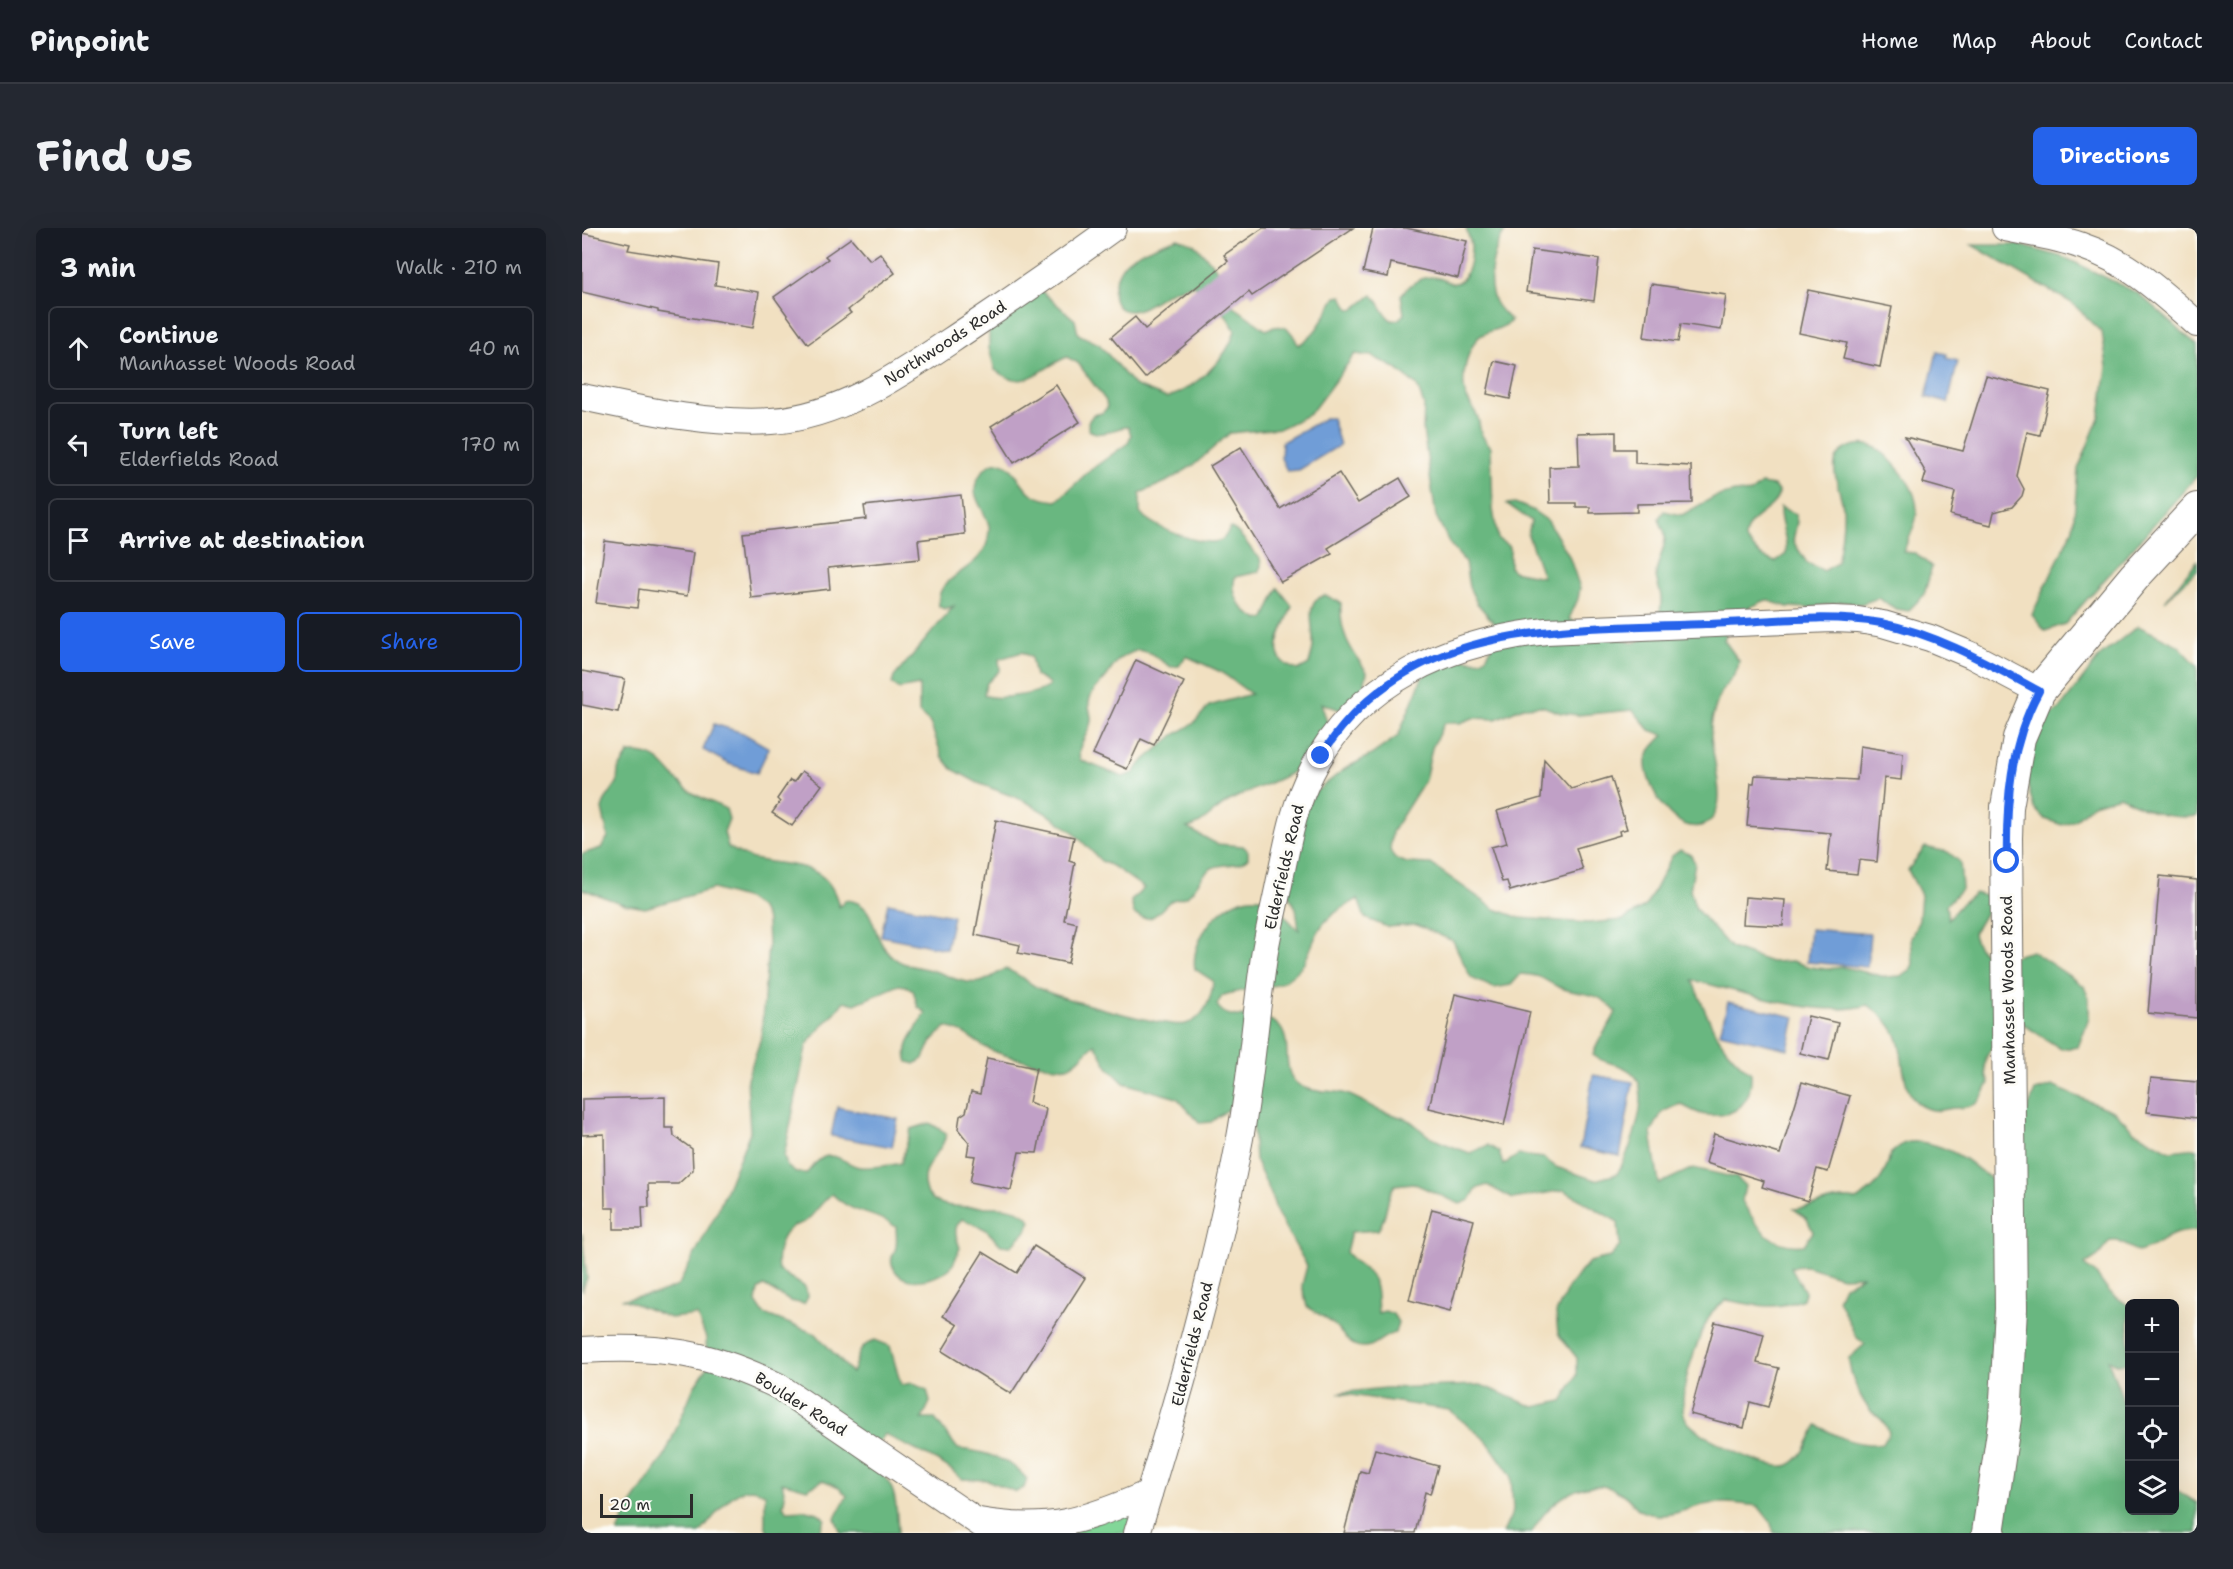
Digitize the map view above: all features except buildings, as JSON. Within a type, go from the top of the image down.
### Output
[{"type":"street","name":"Northwoods Road","points":[[582,397],[658,412],[717,420],[773,421],[829,408],[896,377],[1048,275],[1113,228]]},
{"type":"street","points":[[2005,228],[2066,241],[2101,253],[2140,276],[2197,324]]},
{"type":"street","name":"Manhasset Woods Road","points":[[1988,1533],[2005,1418],[2011,1309],[2007,807],[2019,738],[2039,691],[2134,576],[2197,509]]},
{"type":"street","name":"Elderfields Road","points":[[1137,1533],[1188,1366],[1240,1138],[1264,954],[1293,817],[1312,770],[1330,741],[1384,687],[1409,670],[1453,650],[1520,634],[1833,619],[1883,624],[1929,638],[1971,655],[2039,691]]},
{"type":"street","name":"Boulder Road","points":[[582,1350],[634,1346],[693,1354],[742,1369],[778,1386],[986,1527]]},
{"type":"street","points":[[986,1527],[1050,1527],[1101,1514],[1149,1493]]},
{"type":"green space","points":[[1466,228],[1507,228],[1498,244],[1492,264],[1491,284],[1495,302],[1511,321],[1478,338],[1468,356],[1464,372],[1466,396],[1477,415],[1482,436],[1491,447],[1493,509],[1498,539],[1510,547],[1510,568],[1513,571],[1543,577],[1528,535],[1531,521],[1507,504],[1515,503],[1532,510],[1548,521],[1569,556],[1580,588],[1569,619],[1633,643],[1645,637],[1654,626],[1661,606],[1656,576],[1665,540],[1665,533],[1659,518],[1664,511],[1682,515],[1714,497],[1735,492],[1750,493],[1761,484],[1774,486],[1779,493],[1772,505],[1750,524],[1745,539],[1761,556],[1775,562],[1786,554],[1780,507],[1795,514],[1797,522],[1793,541],[1807,563],[1824,571],[1837,563],[1843,529],[1843,508],[1834,468],[1835,463],[1842,451],[1855,445],[1869,445],[1881,451],[1906,479],[1914,495],[1917,513],[1903,552],[1915,553],[1932,567],[1924,595],[1908,611],[1896,609],[1878,598],[1861,604],[1841,602],[1809,608],[1788,607],[1766,600],[1732,615],[1724,640],[1739,661],[1736,673],[1720,696],[1712,723],[1711,738],[1719,792],[1715,815],[1707,823],[1696,826],[1685,824],[1674,818],[1664,808],[1650,783],[1646,761],[1651,750],[1664,735],[1650,730],[1633,710],[1578,715],[1561,713],[1542,706],[1523,707],[1496,719],[1473,718],[1460,723],[1444,723],[1432,748],[1425,780],[1392,832],[1390,850],[1394,858],[1407,863],[1431,864],[1495,909],[1520,918],[1588,923],[1623,920],[1646,906],[1672,856],[1680,850],[1690,854],[1695,863],[1690,890],[1696,909],[1731,948],[1771,962],[1792,961],[1810,967],[1827,969],[1843,967],[1886,977],[1900,976],[1909,972],[1913,964],[1911,938],[1919,919],[1921,895],[1908,870],[1925,847],[1948,852],[1960,862],[1962,888],[1946,905],[1948,919],[1962,903],[1975,893],[1993,898],[1995,907],[1986,912],[1973,934],[1981,950],[1996,961],[2032,951],[2084,986],[2089,999],[2089,1018],[2078,1047],[2061,1049],[2023,1024],[1992,1047],[1985,1063],[1989,1083],[1977,1103],[1939,1111],[1933,1110],[1914,1100],[1906,1082],[1896,1035],[1886,1020],[1868,1005],[1827,1009],[1804,1006],[1757,997],[1692,980],[1721,1042],[1751,1073],[1751,1083],[1741,1106],[1727,1114],[1704,1115],[1680,1104],[1662,1112],[1651,1133],[1659,1184],[1693,1168],[1737,1178],[1745,1186],[1742,1201],[1766,1234],[1782,1243],[1804,1245],[1813,1232],[1807,1219],[1794,1209],[1833,1200],[1856,1200],[1879,1182],[1890,1154],[1905,1143],[1927,1143],[1943,1148],[1963,1158],[1998,1182],[2035,1091],[2052,1086],[2115,1112],[2134,1131],[2170,1151],[2197,1148],[2197,1231],[2171,1235],[2138,1252],[2118,1241],[2110,1241],[2098,1256],[2084,1265],[2096,1274],[2108,1291],[2125,1303],[2125,1363],[2117,1364],[2108,1360],[2122,1397],[2125,1413],[2125,1515],[2179,1515],[2179,1492],[2197,1503],[2197,1533],[1774,1533],[1770,1521],[1758,1506],[1730,1503],[1710,1504],[1671,1514],[1650,1514],[1639,1510],[1621,1493],[1608,1487],[1595,1486],[1582,1488],[1557,1501],[1538,1522],[1532,1533],[1503,1533],[1513,1511],[1511,1475],[1487,1441],[1449,1410],[1338,1393],[1385,1388],[1481,1385],[1534,1407],[1562,1401],[1577,1375],[1577,1358],[1558,1334],[1556,1313],[1569,1286],[1589,1262],[1610,1257],[1620,1246],[1618,1222],[1564,1190],[1513,1199],[1487,1185],[1476,1189],[1470,1200],[1460,1204],[1413,1183],[1395,1185],[1378,1230],[1351,1232],[1346,1252],[1373,1279],[1377,1291],[1378,1313],[1385,1311],[1393,1314],[1398,1322],[1395,1333],[1370,1346],[1357,1346],[1352,1344],[1332,1323],[1307,1307],[1302,1285],[1307,1266],[1277,1213],[1255,1160],[1253,1126],[1234,1105],[1211,1122],[1200,1123],[1177,1098],[1124,1083],[1108,1067],[1095,1044],[1075,1063],[1067,1067],[1052,1066],[993,1051],[963,1033],[946,1027],[932,1041],[924,1058],[915,1064],[908,1062],[906,1056],[909,1043],[926,1013],[918,1007],[913,990],[899,985],[855,1004],[844,1001],[806,1047],[784,1156],[787,1166],[796,1173],[807,1173],[814,1164],[828,1156],[838,1157],[860,1167],[901,1163],[911,1129],[930,1123],[946,1133],[945,1140],[925,1172],[925,1188],[932,1199],[959,1207],[1008,1208],[1021,1212],[1031,1221],[1026,1231],[1011,1246],[1001,1245],[985,1229],[962,1219],[956,1229],[960,1248],[951,1267],[935,1277],[910,1280],[896,1272],[892,1264],[896,1244],[896,1227],[849,1206],[832,1194],[806,1221],[788,1231],[779,1246],[778,1270],[805,1287],[808,1297],[804,1304],[790,1301],[764,1286],[758,1290],[756,1302],[764,1314],[816,1334],[852,1373],[859,1353],[869,1343],[875,1340],[890,1346],[901,1385],[912,1383],[927,1390],[930,1402],[922,1419],[935,1419],[958,1449],[996,1457],[1013,1466],[1027,1479],[1024,1488],[1016,1492],[987,1480],[961,1479],[934,1459],[885,1434],[879,1442],[843,1445],[878,1470],[890,1486],[896,1502],[898,1533],[841,1533],[835,1518],[847,1496],[839,1487],[823,1480],[807,1489],[782,1482],[785,1496],[783,1506],[787,1511],[806,1510],[818,1513],[825,1519],[819,1533],[768,1533],[765,1524],[765,1494],[755,1490],[745,1490],[728,1500],[700,1533],[618,1533],[627,1510],[665,1455],[694,1387],[707,1368],[706,1338],[697,1315],[670,1318],[623,1299],[657,1294],[678,1286],[718,1210],[750,1132],[747,1079],[761,1038],[768,945],[767,921],[761,909],[747,899],[713,889],[645,908],[623,904],[582,889],[582,854],[601,848],[608,837],[602,809],[605,800],[617,783],[618,770],[629,753],[641,753],[658,760],[691,792],[726,809],[729,819],[724,832],[728,847],[753,859],[806,868],[827,881],[839,907],[846,900],[863,906],[872,919],[881,943],[892,956],[904,964],[969,982],[983,981],[1005,969],[1051,993],[1138,1017],[1176,1024],[1186,1024],[1198,1018],[1209,1001],[1213,981],[1195,969],[1198,943],[1205,930],[1225,908],[1238,901],[1251,898],[1269,901],[1299,930],[1296,908],[1274,870],[1314,793],[1346,768],[1371,755],[1398,736],[1422,678],[1449,653],[1471,660],[1479,661],[1484,658],[1491,646],[1494,623],[1477,603],[1469,587],[1465,562],[1450,544],[1436,516],[1423,430],[1424,405],[1417,386],[1395,368],[1372,356],[1355,354],[1310,414],[1281,428],[1230,433],[1194,465],[1166,482],[1140,493],[1140,513],[1155,524],[1189,538],[1210,542],[1223,539],[1231,528],[1260,558],[1261,566],[1258,572],[1235,577],[1234,591],[1239,603],[1247,613],[1259,620],[1265,618],[1278,588],[1292,606],[1278,642],[1280,658],[1287,665],[1298,670],[1309,664],[1313,647],[1312,608],[1318,598],[1325,595],[1341,603],[1342,623],[1347,640],[1367,672],[1363,692],[1340,710],[1321,703],[1329,728],[1314,752],[1300,767],[1286,776],[1234,798],[1203,821],[1187,828],[1217,844],[1243,846],[1248,851],[1248,858],[1240,863],[1212,868],[1204,874],[1187,896],[1171,901],[1150,918],[1134,914],[1131,901],[1144,888],[1114,867],[1101,861],[1073,832],[1052,817],[1025,801],[978,783],[952,769],[942,756],[930,723],[919,713],[919,685],[899,689],[892,684],[894,677],[954,606],[944,609],[939,606],[939,596],[943,587],[977,559],[984,550],[989,527],[977,499],[975,486],[985,468],[994,463],[1006,465],[1031,493],[1040,498],[1057,501],[1089,471],[1128,443],[1131,435],[1128,427],[1104,433],[1089,430],[1088,422],[1093,415],[1102,413],[1107,408],[1106,401],[1078,363],[1067,357],[1032,377],[1024,379],[1015,380],[995,370],[989,348],[989,323],[1040,290],[1075,320],[1078,334],[1099,344],[1134,385],[1167,398],[1199,380],[1218,362],[1235,330],[1222,309],[1194,285],[1174,290],[1141,308],[1130,311],[1116,305],[1115,281],[1123,265],[1132,257],[1178,238],[1194,244],[1221,275],[1232,305],[1266,330],[1286,328],[1293,334],[1298,345],[1316,330],[1336,297],[1342,296],[1348,308],[1353,310],[1372,295],[1389,319],[1398,319],[1404,314],[1401,295],[1414,283],[1424,278],[1436,277],[1457,283],[1465,276],[1471,246]],"holes":[[[1138,650],[1150,653],[1171,667],[1179,666],[1186,656],[1221,672],[1251,694],[1209,706],[1193,724],[1174,735],[1141,763],[1134,773],[1123,777],[1080,760],[1079,754],[1091,721],[1089,704],[1092,694],[1122,657]],[[1022,652],[1031,657],[1035,676],[1049,683],[1049,686],[1036,692],[1017,696],[990,697],[984,695],[986,684],[1000,670],[999,659]],[[1358,899],[1365,918],[1387,927],[1417,925],[1453,941],[1471,978],[1494,988],[1511,985],[1521,974],[1540,977],[1569,991],[1597,997],[1616,1012],[1593,1055],[1631,1072],[1638,1081],[1641,1093],[1638,1122],[1628,1152],[1617,1174],[1595,1180],[1556,1167],[1544,1158],[1518,1155],[1503,1165],[1499,1152],[1488,1145],[1470,1153],[1432,1138],[1410,1121],[1380,1111],[1352,1096],[1304,1088],[1293,1079],[1290,1073],[1286,1040],[1279,1026],[1263,1018],[1229,1015],[1217,1005],[1222,996],[1273,985],[1289,978],[1305,960],[1325,922]],[[1806,1266],[1842,1277],[1863,1276],[1844,1286],[1838,1299],[1856,1337],[1865,1344],[1849,1358],[1856,1386],[1863,1400],[1871,1411],[1884,1422],[1889,1433],[1883,1444],[1865,1444],[1848,1440],[1817,1425],[1806,1447],[1794,1462],[1780,1466],[1767,1464],[1735,1452],[1694,1428],[1687,1421],[1683,1398],[1695,1350],[1712,1312],[1726,1300],[1774,1306],[1803,1299],[1805,1292],[1791,1267]]]},
{"type":"green space","points":[[1972,245],[2019,245],[2066,258],[2139,294],[2197,345],[2197,476],[2065,624],[2045,631],[2032,615],[2073,528],[2078,469],[2100,415],[2107,367],[2102,332],[2072,303]]},
{"type":"green space","points":[[2197,561],[2197,570],[2165,601]]},
{"type":"green space","points":[[2138,626],[2178,645],[2197,665],[2197,816],[2175,817],[2157,813],[2120,796],[2093,804],[2075,820],[2062,825],[2045,819],[2034,808],[2028,787],[2026,743],[2036,723],[2059,710],[2100,656]]},
{"type":"green space","points":[[582,1233],[587,1278],[582,1291]]},
{"type":"green space","points":[[1149,1493],[1137,1533],[994,1533]]},
{"type":"water","points":[[1937,352],[1947,354],[1946,358],[1958,361],[1948,403],[1926,397]]},
{"type":"water","points":[[1325,418],[1332,418],[1340,445],[1299,470],[1287,471],[1281,458],[1282,442]]},
{"type":"water","points":[[714,724],[743,733],[769,748],[757,773],[729,764],[703,750]]},
{"type":"water","points":[[888,903],[953,916],[946,949],[881,936]]},
{"type":"water","points":[[1810,929],[1870,934],[1867,967],[1807,962]]},
{"type":"water","points":[[1728,1002],[1795,1017],[1788,1049],[1720,1033]]},
{"type":"water","points":[[1593,1075],[1633,1082],[1620,1156],[1580,1148]]},
{"type":"water","points":[[837,1107],[898,1119],[892,1147],[831,1136]]},
{"type":"route","points":[[1321,756],[1330,741],[1384,687],[1429,660],[1453,650],[1486,641],[1546,631],[1833,619],[1858,620],[1883,624],[1941,642],[2039,691],[2019,738],[2012,769],[2007,807],[2007,861]]}]
